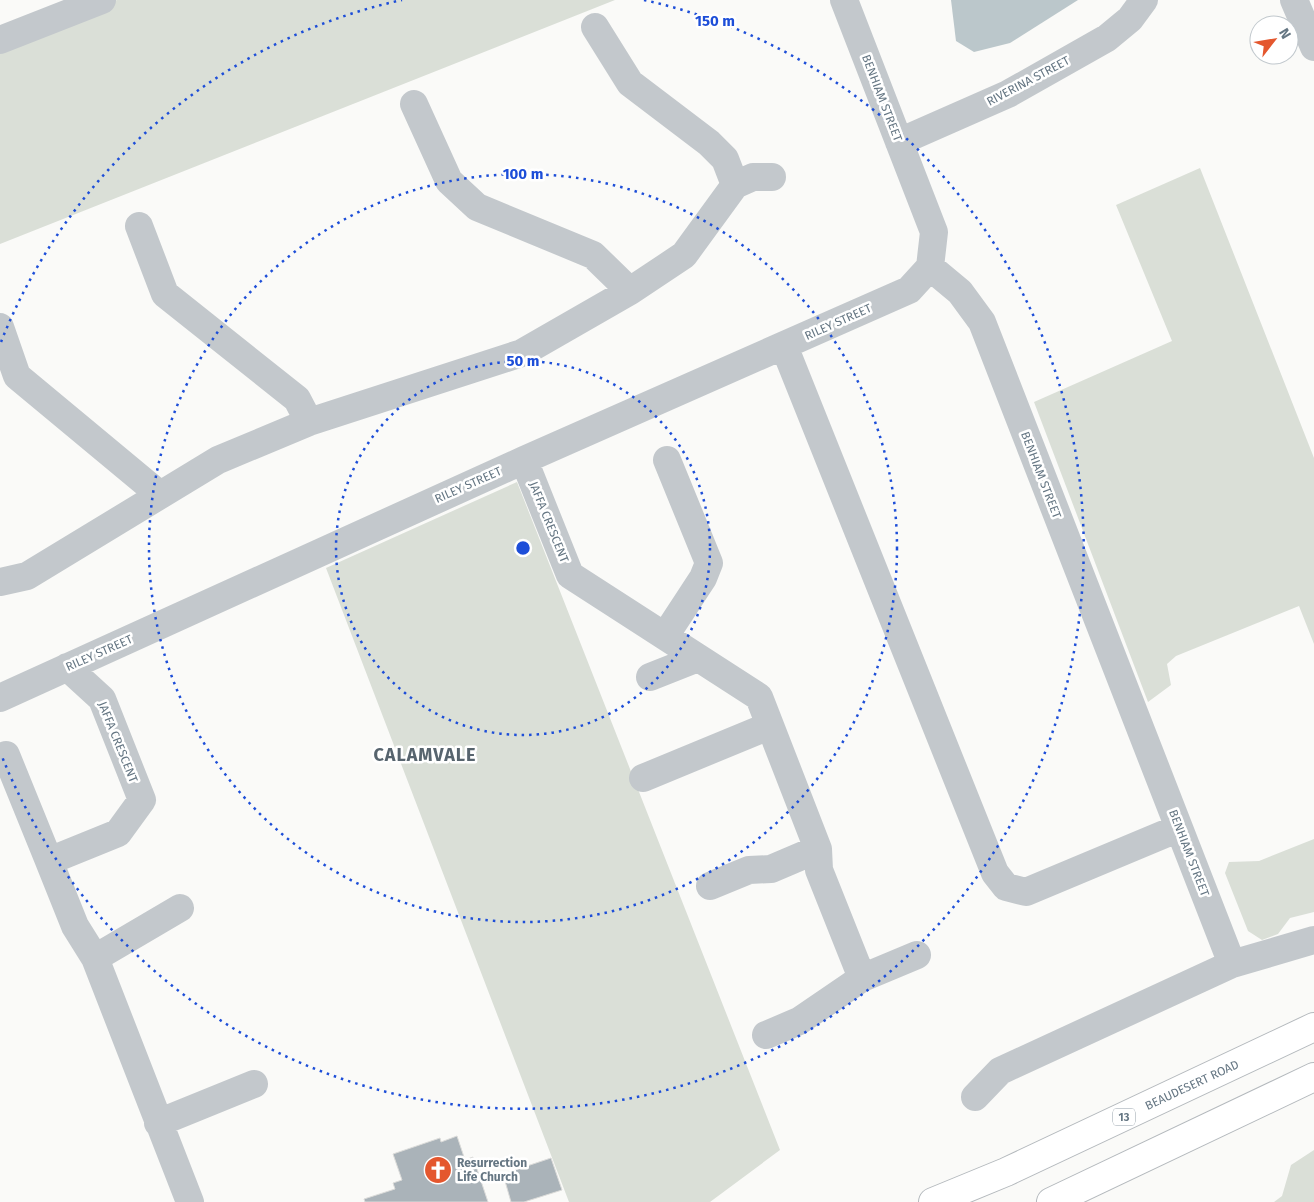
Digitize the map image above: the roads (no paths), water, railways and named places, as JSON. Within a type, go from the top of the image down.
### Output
[{"type":"highway","name":"BEAUDESERT ROAD","points":[[933,1202],[1006,1172],[1314,1027]]},
{"type":"highway","points":[[1051,1202],[1314,1078]]},
{"type":"street","points":[[0,40],[102,0]]},
{"type":"street","name":"BENHIAM STREET","points":[[844,0],[934,232],[930,266],[960,292],[982,322],[1232,964]]},
{"type":"street","name":"RIVERINA STREET","points":[[899,142],[1008,94],[1106,38],[1130,19],[1144,0]]},
{"type":"street","points":[[1294,0],[1314,47]]},
{"type":"street","points":[[595,27],[630,82],[720,154],[725,159],[735,185]]},
{"type":"street","points":[[414,104],[449,181],[477,207],[593,255],[630,291]]},
{"type":"street","points":[[0,582],[27,576],[159,494],[218,460],[309,422],[522,353],[630,291],[684,255],[735,185],[753,177],[772,177]]},
{"type":"street","points":[[139,226],[165,294],[297,398],[309,422]]},
{"type":"street","name":"RILEY STREET","points":[[0,698],[524,460],[909,290],[930,266]]},
{"type":"street","points":[[0,327],[17,376],[159,494]]},
{"type":"street","points":[[784,346],[995,873],[1006,887],[1026,892],[1179,828]]},
{"type":"street","name":"JAFFA CRESCENT","points":[[524,460],[570,576],[665,636]]},
{"type":"street","points":[[667,460],[708,563],[703,578],[665,636],[759,697],[818,849],[819,870],[862,978]]},
{"type":"street","points":[[650,677],[698,658]]},
{"type":"street","name":"JAFFA CRESCENT","points":[[49,860],[118,833],[142,800],[102,699],[67,667]]},
{"type":"street","points":[[643,778],[769,726]]},
{"type":"street","points":[[6,756],[75,926],[95,958],[190,1202]]},
{"type":"street","points":[[710,886],[748,870],[771,869],[818,849]]},
{"type":"street","points":[[95,958],[180,908]]},
{"type":"street","points":[[975,1097],[1000,1071],[1232,964],[1314,940]]},
{"type":"street","points":[[766,1035],[800,1021],[862,978],[917,955]]},
{"type":"street","points":[[158,1123],[254,1084]]},
{"type":"place","name":"Resurrection Life Church","points":[[438,1170]]},
{"type":"district","name":"CALAMVALE","points":[[425,755]]}]
